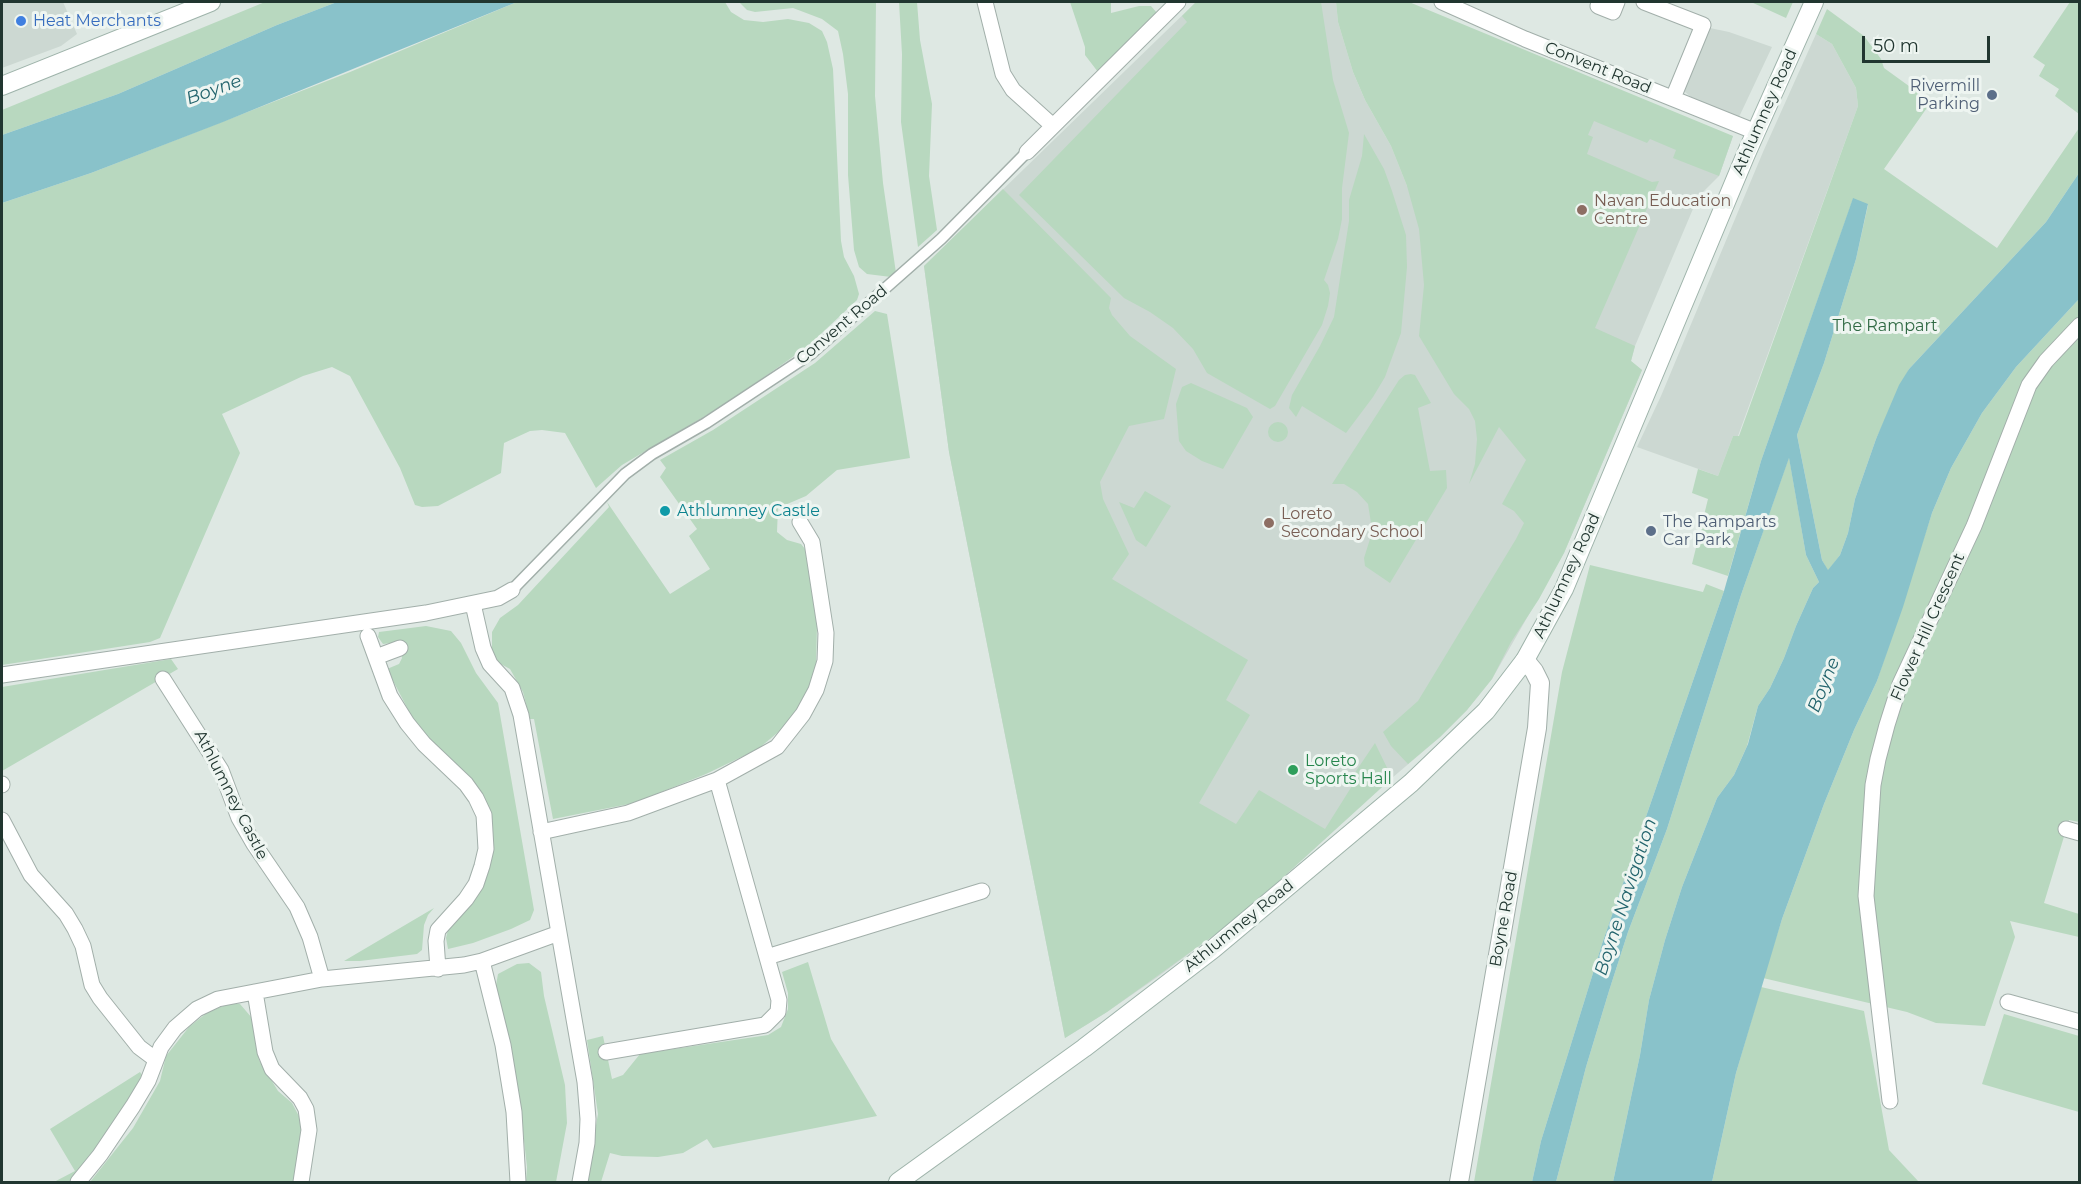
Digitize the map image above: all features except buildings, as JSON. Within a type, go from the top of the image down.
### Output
[{"type":"main road","points":[[2,86],[211,2]]},
{"type":"main road","name":"Athlumney Road","points":[[898,1182],[1076,1054],[1213,949],[1411,783],[1486,711],[1525,660],[1564,589],[1756,132],[1814,2]]},
{"type":"main road","name":"Boyne Road","points":[[1458,1182],[1538,728],[1540,683],[1525,660]]},
{"type":"street","points":[[985,2],[1003,74],[1014,90],[1053,126]]},
{"type":"street","name":"Convent Road","points":[[2,675],[408,615],[498,598],[512,590],[625,474],[652,454],[706,423],[812,353],[883,291],[941,239],[1178,2]]},
{"type":"street","name":"Convent Road","points":[[1442,2],[1525,39],[1756,132]]},
{"type":"street","points":[[1598,6],[1613,12],[1617,2]]},
{"type":"street","points":[[1644,2],[1703,25],[1673,98]]},
{"type":"street","name":"Flower Hill Crescent","points":[[1890,1101],[1866,897],[1873,785],[1881,747],[1900,684],[1974,525],[2029,385],[2046,361],[2079,325]]},
{"type":"street","points":[[541,832],[628,813],[717,780],[777,747],[803,714],[816,690],[825,661],[826,633],[812,542],[800,522]]},
{"type":"street","points":[[473,604],[483,648],[490,664],[512,688],[521,715],[585,1082],[587,1143],[580,1182]]},
{"type":"street","points":[[368,636],[390,696],[407,723],[424,744],[466,784],[484,815],[486,849],[482,866],[476,884],[466,899],[438,930],[436,941],[438,969]]},
{"type":"street","points":[[376,657],[400,648]]},
{"type":"street","name":"Athlumney Castle","points":[[164,679],[221,770],[239,818],[254,844],[297,906],[310,937],[322,979]]},
{"type":"street","points":[[606,1052],[765,1025],[778,1012],[779,1000],[717,780]]},
{"type":"street","points":[[2,820],[31,875],[66,914],[75,929],[83,946],[92,985],[100,998],[139,1047],[155,1059]]},
{"type":"street","points":[[767,957],[982,891]]},
{"type":"street","points":[[78,1182],[100,1155],[133,1106],[148,1081],[161,1047],[175,1028],[197,1009],[218,999],[322,979],[438,969],[482,961],[559,933]]},
{"type":"street","points":[[482,961],[503,1045],[514,1112],[518,1182]]},
{"type":"street","points":[[255,992],[265,1052],[272,1070],[300,1098],[306,1109],[309,1130],[301,1182]]},
{"type":"street","points":[[2008,1002],[2079,1022]]},
{"type":"shaded area","points":[[2,2],[63,2],[77,34],[61,46],[2,68]]},
{"type":"shaded area","name":"Loreto Secondary School","points":[[1196,2],[1336,2],[1338,22],[1353,72],[1365,100],[1391,146],[1407,186],[1533,93],[1733,136],[1719,176],[1698,197],[1635,346],[1631,361],[1642,370],[1564,553],[1492,679],[1467,710],[1440,737],[1217,933],[1107,1012],[1065,1038],[949,452],[924,266]]},
{"type":"shaded area","points":[[1710,28],[1772,47],[1739,117],[1691,97],[1685,92],[1685,87]]},
{"type":"shaded area","points":[[1816,34],[1832,44],[1856,88],[1858,106],[1738,436],[1733,436],[1718,476],[1637,447]]},
{"type":"green space","points":[[265,2],[337,2],[277,25],[118,94],[2,135],[2,110]]},
{"type":"green space","points":[[517,2],[725,2],[731,12],[744,20],[763,22],[788,19],[809,23],[822,31],[833,69],[841,241],[844,257],[854,276],[859,294],[857,300],[807,347],[727,403],[622,465],[596,488],[565,433],[530,431],[504,443],[501,473],[438,506],[415,505],[400,468],[350,376],[332,367],[303,376],[222,414],[240,453],[160,638],[150,642],[2,665],[2,203],[91,173],[350,72]]},
{"type":"green space","points":[[739,2],[876,2],[875,96],[883,183],[896,273],[891,277],[867,274],[859,267],[854,250],[848,175],[848,94],[838,31],[822,19],[793,8],[755,12],[747,10]]},
{"type":"green space","points":[[899,2],[917,2],[920,40],[932,104],[929,176],[937,230],[918,247],[901,122],[902,54]]},
{"type":"green space","points":[[1070,2],[1111,2],[1111,13],[1139,6],[1151,6],[1157,13],[1098,72],[1085,55],[1085,47]]},
{"type":"green space","points":[[1196,2],[1321,2],[1333,80],[1349,133],[1342,188],[1342,219],[1338,239],[1324,280],[1330,293],[1328,306],[1322,325],[1275,406],[1270,409],[1207,373],[1193,349],[1173,328],[1124,298],[1019,195],[1187,22],[1182,16]]},
{"type":"green space","points":[[1336,2],[1409,2],[1733,136],[1719,176],[1673,158],[1676,150],[1650,139],[1647,143],[1594,121],[1588,135],[1593,137],[1587,154],[1652,182],[1659,181],[1595,328],[1635,346],[1631,361],[1642,370],[1564,553],[1539,599],[1511,642],[1492,679],[1467,710],[1408,764],[1391,746],[1383,732],[1418,701],[1516,539],[1524,523],[1514,511],[1502,504],[1526,460],[1499,427],[1469,484],[1475,464],[1477,439],[1475,421],[1469,409],[1454,394],[1419,336],[1424,285],[1419,229],[1407,186],[1391,146],[1365,100],[1353,72],[1338,22]]},
{"type":"green space","points":[[1751,2],[1793,2],[1786,18]]},
{"type":"green space","points":[[2070,2],[2079,2],[2079,114],[2055,96],[2059,89],[2039,76],[2045,65],[2033,57]]},
{"type":"green space","name":"The Rampart","points":[[1827,9],[1864,36],[1881,59],[1884,68],[1931,102],[1884,169],[1997,248],[2079,128],[2079,173],[2046,222],[1909,369],[1876,439],[1855,499],[1848,533],[1840,555],[1828,571],[1822,560],[1797,435],[1824,363],[1856,259],[1868,205],[1853,199],[1761,461],[1728,576],[1692,564],[1708,499],[1692,493],[1698,469],[1718,476],[1733,436],[1739,436],[1858,106],[1856,88],[1832,44],[1816,34]]},
{"type":"green space","points":[[1364,134],[1384,169],[1392,191],[1406,235],[1407,267],[1401,333],[1385,377],[1346,433],[1302,406],[1296,417],[1289,408],[1292,395],[1334,317],[1349,221],[1349,200],[1362,156]]},
{"type":"green space","points":[[1003,189],[1111,298],[1109,308],[1112,315],[1130,336],[1176,369],[1164,419],[1129,426],[1100,482],[1103,499],[1129,554],[1112,579],[1248,660],[1226,700],[1250,715],[1199,803],[1236,824],[1259,790],[1325,829],[1357,778],[1354,774],[1375,743],[1392,778],[1280,880],[1217,933],[1107,1012],[1065,1038],[949,452],[924,266]]},
{"type":"green space","points":[[2079,299],[2079,822],[2069,820],[2044,903],[2079,914],[2079,937],[2010,921],[2015,937],[1985,1026],[1936,1023],[1907,1012],[1763,978],[1824,804],[1877,681],[1932,513],[1951,468],[1982,413],[2016,367]]},
{"type":"green space","points":[[875,311],[887,314],[910,458],[837,470],[806,496],[778,508],[777,532],[787,540],[801,544],[805,549],[817,626],[816,666],[807,698],[788,724],[758,749],[706,774],[634,803],[553,819],[534,719],[530,719],[523,692],[510,669],[497,662],[492,654],[492,632],[500,618],[518,605],[609,507],[607,502],[670,594],[710,569],[689,536],[697,529],[660,477],[666,468],[660,460],[713,430],[815,363]]},
{"type":"green space","points":[[1411,374],[1415,375],[1431,403],[1418,408],[1430,471],[1446,470],[1447,488],[1390,583],[1365,566],[1364,558],[1370,539],[1371,523],[1368,504],[1357,492],[1344,484],[1332,484],[1399,380]]},
{"type":"green space","points":[[1191,383],[1247,408],[1253,417],[1223,469],[1202,461],[1186,451],[1179,441],[1176,404],[1182,387]]},
{"type":"green space","points":[[1278,422],[1285,425],[1288,432],[1285,439],[1278,442],[1271,439],[1268,432],[1271,425]]},
{"type":"green space","points":[[1789,457],[1806,555],[1819,582],[1813,588],[1770,688],[1758,706],[1747,746],[1734,775],[1717,798],[1682,887],[1649,1000],[1640,1055],[1613,1182],[1556,1182],[1586,1067],[1609,991],[1628,932],[1667,829],[1741,595]]},
{"type":"green space","points":[[1145,491],[1171,506],[1146,547],[1136,540],[1119,502],[1134,508]]},
{"type":"green space","points":[[1590,565],[1703,592],[1706,584],[1724,591],[1602,944],[1541,1141],[1532,1182],[1474,1182],[1562,672]]},
{"type":"green space","points":[[426,626],[451,631],[461,643],[476,673],[498,703],[534,910],[530,920],[511,929],[473,943],[448,949],[446,938],[448,930],[483,887],[490,863],[493,839],[492,821],[487,804],[475,783],[415,723],[387,669],[399,664],[402,658],[399,642],[383,644],[378,637],[379,632]]},
{"type":"green space","points":[[171,659],[178,669],[2,771],[2,687]]},
{"type":"green space","points":[[434,908],[424,925],[422,950],[417,954],[344,961]]},
{"type":"green space","points":[[808,962],[831,1039],[877,1116],[713,1148],[707,1139],[683,1153],[658,1157],[622,1156],[610,1153],[601,1182],[586,1182],[598,1114],[587,1040],[603,1036],[612,1079],[623,1075],[640,1054],[768,1035],[781,1027],[788,1009],[788,993],[782,972]]},
{"type":"green space","points":[[529,963],[541,972],[544,996],[565,1085],[567,1123],[556,1182],[526,1182],[527,1167],[519,1097],[510,1045],[495,991],[498,974],[517,964]]},
{"type":"green space","points":[[1761,987],[1864,1011],[1889,1150],[1919,1182],[1712,1182],[1736,1073]]},
{"type":"green space","points":[[231,1003],[240,1004],[252,1018],[259,1060],[278,1091],[292,1103],[302,1122],[295,1182],[90,1182],[133,1128],[160,1081],[166,1056],[189,1027],[208,1012]]},
{"type":"green space","points":[[2004,1014],[2079,1036],[2079,1112],[1982,1084]]},
{"type":"green space","points":[[140,1072],[142,1075],[130,1097],[91,1155],[69,1182],[54,1182],[75,1171],[50,1129]]},
{"type":"water","name":"Boyne","points":[[337,2],[517,2],[223,122],[91,173],[2,203],[2,135],[118,94],[277,25]]},
{"type":"water","points":[[2079,173],[2079,299],[2016,367],[1982,413],[1951,468],[1932,513],[1877,681],[1824,804],[1782,919],[1736,1073],[1712,1182],[1613,1182],[1640,1055],[1649,1000],[1682,887],[1717,798],[1734,775],[1748,744],[1758,706],[1770,688],[1813,588],[1819,582],[1806,555],[1789,458],[1741,595],[1667,829],[1628,932],[1609,991],[1586,1067],[1556,1182],[1532,1182],[1541,1141],[1602,944],[1724,591],[1761,461],[1853,198],[1868,204],[1856,259],[1824,363],[1797,435],[1822,560],[1828,570],[1840,555],[1848,533],[1855,499],[1876,439],[1899,385],[1909,369],[2046,222]]},
{"type":"place","name":"Heat Merchants","points":[[21,21]]},
{"type":"place","name":"Rivermill Parking","points":[[1992,95]]},
{"type":"place","name":"Navan Education Centre","points":[[1582,210]]},
{"type":"place","name":"Athlumney Castle","points":[[665,511]]},
{"type":"place","name":"Loreto Secondary School","points":[[1269,523]]},
{"type":"place","name":"The Ramparts Car Park","points":[[1651,531]]},
{"type":"place","name":"Loreto Sports Hall","points":[[1293,770]]},
{"type":"water label","name":"Boyne Navigation","points":[[1626,897]]}]
